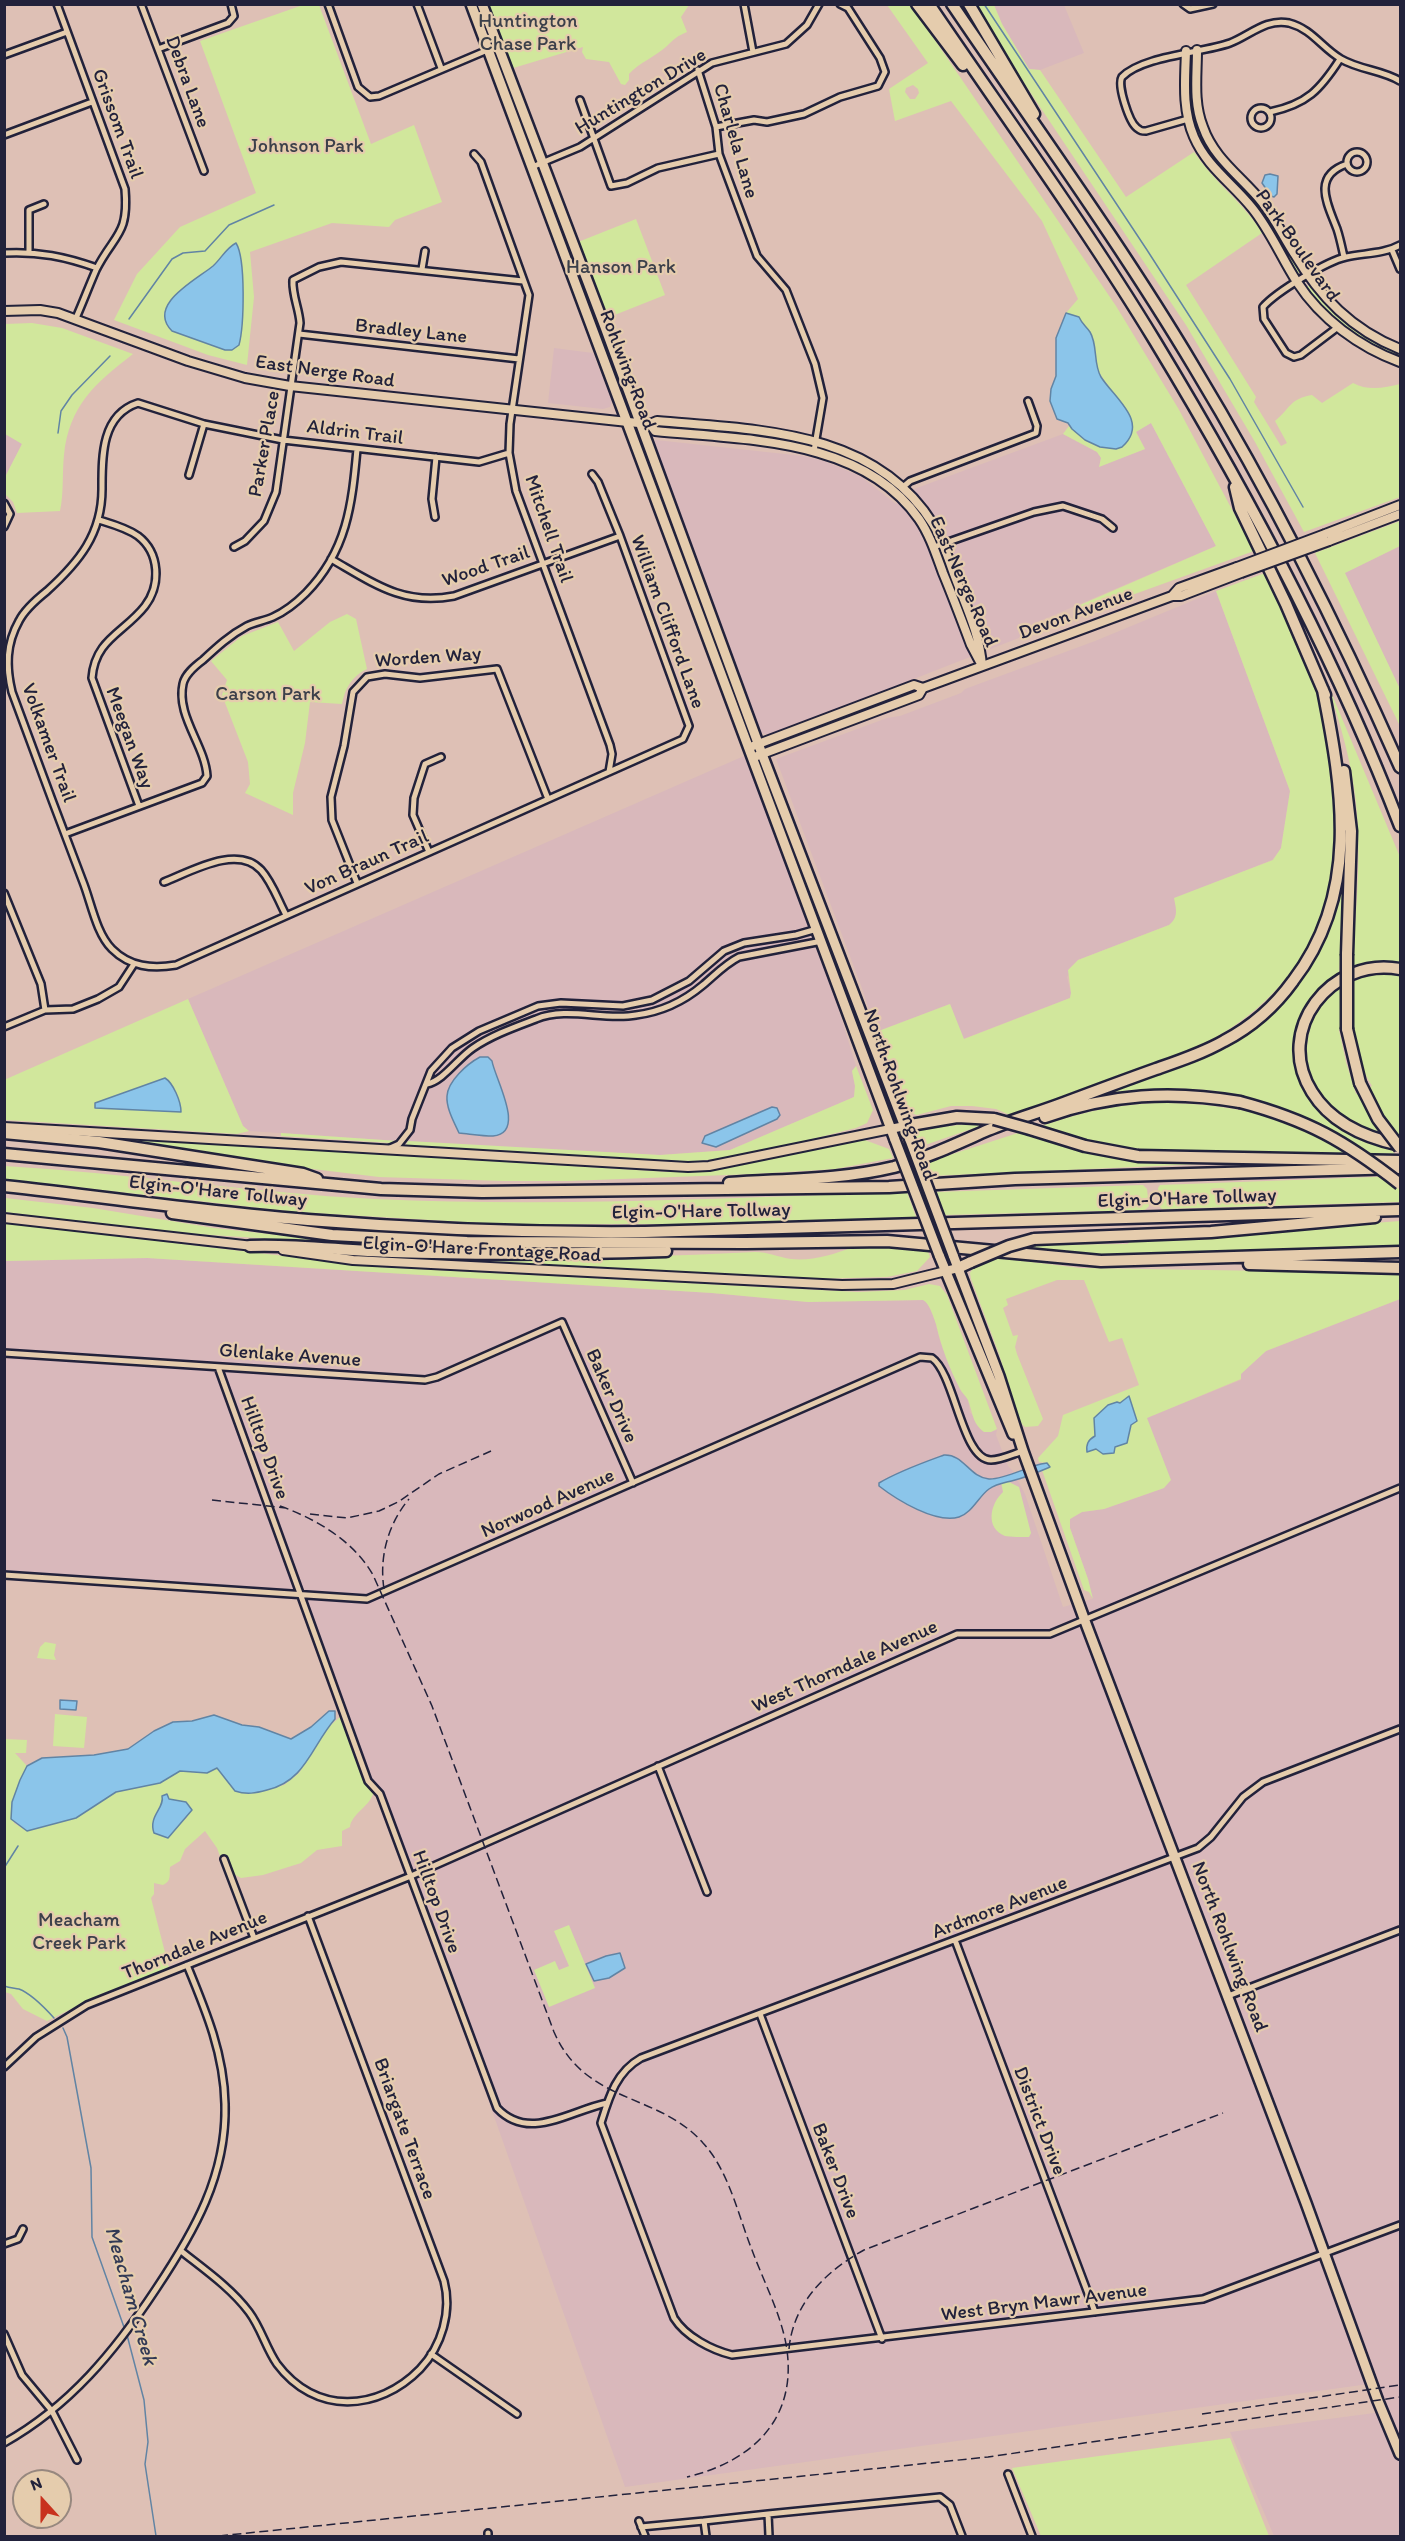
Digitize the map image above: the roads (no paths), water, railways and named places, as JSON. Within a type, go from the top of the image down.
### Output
[{"type":"highway","points":[[917,4],[949,48],[989,95]]},
{"type":"highway","points":[[929,4],[1154,340],[1230,469],[1282,566],[1353,711],[1401,826]]},
{"type":"highway","points":[[952,4],[1140,280],[1245,454],[1324,601],[1401,767]]},
{"type":"highway","points":[[969,4],[1021,90],[1068,175]]},
{"type":"highway","points":[[1230,469],[1240,508],[1323,690],[1339,744],[1350,821],[1347,1029],[1360,1083],[1378,1119],[1401,1146]]},
{"type":"highway","points":[[1363,682],[1401,753]]},
{"type":"highway","points":[[951,1148],[988,1130],[1209,1050],[1246,1028],[1285,992],[1303,969],[1317,944],[1335,896],[1339,871],[1340,797],[1337,762],[1323,690]]},
{"type":"highway","points":[[1401,969],[1387,966],[1361,969],[1343,976],[1316,1000],[1305,1022],[1300,1046],[1305,1077],[1312,1092],[1323,1106],[1350,1127],[1401,1146]]},
{"type":"highway","points":[[694,1188],[850,1175],[894,1167],[1051,1115],[1112,1098],[1178,1094],[1240,1102],[1294,1118],[1345,1143],[1401,1185]]},
{"type":"highway","points":[[905,1126],[957,1117],[994,1119],[1106,1151],[1138,1156],[1401,1161]]},
{"type":"highway","points":[[4,1132],[99,1142],[303,1174],[328,1184]]},
{"type":"highway","name":"Elgin-O'Hare Tollway","points":[[4,1154],[381,1189],[482,1192],[694,1188],[717,1191],[889,1187],[1015,1179],[1401,1168]]},
{"type":"highway","name":"Elgin-O'Hare Tollway","points":[[4,1186],[359,1224],[549,1233],[1401,1210]]},
{"type":"highway","points":[[129,1201],[152,1210],[363,1238],[552,1244],[747,1244],[888,1240],[1071,1259],[1168,1260],[1401,1252]]},
{"type":"highway","points":[[958,1268],[1010,1246],[1034,1239],[1211,1232],[1401,1215]]},
{"type":"highway","points":[[250,1246],[284,1244],[378,1252],[548,1253],[716,1249],[747,1244]]},
{"type":"highway","points":[[1168,1260],[1198,1263],[1401,1268]]},
{"type":"main road","name":"Rohlwing Road","points":[[471,4],[493,47],[543,164],[759,744]]},
{"type":"main road","name":"Rohlwing Road","points":[[482,4],[493,47],[532,167],[749,748]]},
{"type":"main road","name":"Park Boulevard","points":[[1197,50],[1197,103],[1203,129],[1223,162],[1267,208],[1320,292],[1347,320],[1370,335],[1401,349]]},
{"type":"main road","name":"Park Boulevard","points":[[1186,51],[1184,91],[1188,119],[1194,136],[1209,163],[1260,218],[1298,282],[1338,327],[1365,345],[1401,362]]},
{"type":"main road","name":"East Nerge Road","points":[[4,311],[40,310],[76,318],[188,361],[234,375],[290,386],[513,411],[650,424],[657,421],[778,433],[842,449],[864,459],[903,487],[929,518],[943,545],[980,642],[982,666]]},
{"type":"main road","name":"East Nerge Road","points":[[650,424],[654,431],[764,441],[814,451],[846,462],[875,478],[891,490],[919,519],[934,547],[971,645],[982,666]]},
{"type":"main road","name":"Devon Avenue","points":[[749,748],[914,685],[923,688],[1172,596],[1179,588],[1239,570],[1401,506]]},
{"type":"main road","name":"Devon Avenue","points":[[1327,537],[1401,514]]},
{"type":"main road","name":"Devon Avenue","points":[[753,758],[919,695],[923,688]]},
{"type":"main road","name":"North Rohlwing Road","points":[[759,744],[999,1376],[1023,1451],[1085,1621],[1325,2253],[1373,2389],[1401,2454]]},
{"type":"main road","points":[[749,748],[817,929],[824,938]]},
{"type":"main road","points":[[824,938],[828,923]]},
{"type":"main road","points":[[824,938],[830,938],[843,973],[854,991]]},
{"type":"main road","name":"North Rohlwing Road","points":[[824,938],[891,1129],[945,1272],[1006,1422],[1023,1451]]},
{"type":"main road","points":[[4,1127],[688,1167],[709,1166],[905,1126]]},
{"type":"main road","name":"Elgin-O'Hare Frontage Road","points":[[4,1218],[353,1260],[762,1282],[877,1285],[903,1282],[958,1268]]},
{"type":"street","name":"Grissom Trail","points":[[57,4],[125,189],[127,210],[123,229],[97,268],[76,318]]},
{"type":"street","name":"Debra Lane","points":[[141,4],[204,171]]},
{"type":"street","points":[[158,49],[228,23],[234,16],[231,4]]},
{"type":"street","points":[[328,4],[358,87],[370,97],[379,96],[493,47]]},
{"type":"street","points":[[417,4],[441,68]]},
{"type":"street","points":[[744,4],[753,52]]},
{"type":"street","name":"Huntington Drive","points":[[532,167],[580,147],[712,63],[786,44],[807,25],[819,4]]},
{"type":"street","points":[[716,127],[754,120],[767,122],[804,114],[840,97],[878,86],[885,72],[880,58],[848,8],[840,4]]},
{"type":"street","points":[[1183,4],[1190,9],[1213,4]]},
{"type":"street","points":[[1188,119],[1141,130],[1134,126],[1119,82],[1126,73],[1133,69],[1186,51],[1228,43],[1265,25],[1288,23],[1308,31],[1340,59],[1362,68],[1390,75],[1401,81]]},
{"type":"street","points":[[4,55],[67,32]]},
{"type":"street","points":[[1270,112],[1285,109],[1309,97],[1328,78],[1340,59]]},
{"type":"street","name":"Charlela Lane","points":[[698,70],[716,127],[719,154],[757,256],[786,290],[814,363],[823,398],[814,451]]},
{"type":"street","points":[[580,100],[611,186],[627,183],[658,168],[719,154]]},
{"type":"street","points":[[4,135],[93,102]]},
{"type":"street","name":"Mitchell Trail","points":[[474,154],[481,162],[529,295],[519,359],[509,453],[516,491],[610,745],[612,754],[609,772]]},
{"type":"street","points":[[1344,257],[1327,207],[1325,189],[1333,170],[1347,164]]},
{"type":"street","points":[[28,252],[29,210],[44,204]]},
{"type":"street","points":[[1338,327],[1301,356],[1294,357],[1286,353],[1262,312],[1265,304],[1308,276],[1344,257],[1392,250],[1401,245]]},
{"type":"street","points":[[1392,250],[1401,269]]},
{"type":"street","points":[[422,269],[425,251]]},
{"type":"street","points":[[4,253],[28,252],[67,257],[97,268]]},
{"type":"street","name":"Parker Place","points":[[234,547],[245,541],[264,521],[276,492],[298,334],[299,312],[292,289],[293,280],[299,275],[341,262],[523,281]]},
{"type":"street","name":"Bradley Lane","points":[[298,334],[519,359]]},
{"type":"street","points":[[903,487],[910,481],[1036,433],[1037,426],[1028,402]]},
{"type":"street","name":"Aldrin Trail","points":[[129,406],[148,405],[204,424],[283,440],[479,462],[509,453]]},
{"type":"street","name":"Volkamer Trail","points":[[129,406],[108,430],[103,448],[99,520],[91,540],[80,558],[19,619],[8,638],[7,673],[12,692],[104,938],[119,955],[134,964]]},
{"type":"street","points":[[189,474],[204,424]]},
{"type":"street","points":[[65,834],[202,783],[207,776],[206,766],[185,711],[182,695],[183,681],[192,669],[234,633],[250,624],[273,617],[305,594],[331,559],[343,534],[352,506],[357,449]]},
{"type":"street","points":[[435,517],[432,500],[436,457]]},
{"type":"street","name":"William Clifford Lane","points":[[592,474],[598,482],[620,536],[689,726],[683,739],[609,772]]},
{"type":"street","points":[[4,503],[10,514],[8,524],[4,527]]},
{"type":"street","points":[[934,547],[1034,512],[1064,506],[1102,519],[1113,528]]},
{"type":"street","name":"Meegan Way","points":[[99,520],[125,529],[139,537],[149,549],[155,562],[157,577],[154,592],[144,607],[107,641],[99,652],[93,664],[92,678],[139,806]]},
{"type":"street","name":"Wood Trail","points":[[331,559],[384,589],[418,599],[454,596],[620,536]]},
{"type":"street","name":"Worden Way","points":[[357,883],[332,820],[331,797],[344,746],[352,692],[367,677],[385,674],[420,678],[497,669],[548,799]]},
{"type":"street","points":[[429,852],[413,815],[414,798],[425,764],[441,757]]},
{"type":"street","name":"Von Braun Trail","points":[[134,964],[155,968],[176,965],[609,772]]},
{"type":"street","points":[[164,882],[212,864],[241,859],[259,868],[286,915]]},
{"type":"street","points":[[4,893],[41,984],[45,1010]]},
{"type":"street","points":[[385,1150],[399,1144],[406,1137],[431,1071],[462,1040],[538,1006],[561,1003],[623,1006],[652,1000],[689,981],[724,951],[744,944],[817,929]]},
{"type":"street","points":[[427,1084],[436,1082],[459,1057],[476,1046],[539,1017],[573,1014],[622,1017],[654,1011],[685,998],[729,962],[739,957],[824,938]]},
{"type":"street","points":[[4,1027],[45,1010],[73,1009],[98,999],[119,987],[134,964]]},
{"type":"street","name":"Glenlake Avenue","points":[[4,1353],[425,1380],[437,1377],[562,1322]]},
{"type":"street","name":"Baker Drive","points":[[562,1322],[633,1483]]},
{"type":"street","name":"Norwood Avenue","points":[[4,1575],[358,1600],[377,1597],[914,1359],[927,1356],[937,1361],[941,1368],[978,1456],[990,1460],[1023,1451]]},
{"type":"street","name":"Hilltop Drive","points":[[218,1366],[368,1781],[380,1794],[497,2108],[516,2122],[530,2125],[607,2103]]},
{"type":"street","name":"West Thorndale Avenue","points":[[411,1876],[957,1634],[1047,1635],[1401,1488]]},
{"type":"street","name":"Ardmore Avenue","points":[[607,2103],[620,2076],[629,2065],[1176,1857],[1202,1845],[1243,1797],[1263,1782],[1401,1729]]},
{"type":"street","points":[[658,1766],[707,1892]]},
{"type":"street","points":[[224,1859],[254,1938]]},
{"type":"street","name":"Thorndale Avenue","points":[[4,2067],[36,2037],[74,2012],[411,1876]]},
{"type":"street","name":"Briargate Terrace","points":[[181,2251],[239,2300],[258,2326],[278,2365],[290,2379],[316,2396],[338,2402],[355,2402],[383,2396],[398,2387],[420,2369],[431,2354],[446,2323],[448,2297],[444,2280],[308,1916]]},
{"type":"street","points":[[1228,1996],[1401,1930]]},
{"type":"street","name":"District Drive","points":[[955,1940],[1095,2312]]},
{"type":"street","points":[[4,2443],[52,2411],[86,2381],[125,2335],[181,2251],[204,2209],[212,2187],[223,2139],[225,2106],[219,2048],[188,1965]]},
{"type":"street","name":"Baker Drive","points":[[760,2014],[882,2338]]},
{"type":"street","name":"West Bryn Mawr Avenue","points":[[607,2103],[601,2122],[603,2130],[672,2313],[684,2330],[718,2351],[732,2355],[1209,2298],[1401,2225]]},
{"type":"street","points":[[4,2244],[18,2239],[23,2229]]},
{"type":"street","points":[[4,2334],[22,2375],[52,2411],[77,2460]]},
{"type":"street","points":[[431,2354],[517,2414]]},
{"type":"street","points":[[1008,2474],[1032,2536]]},
{"type":"street","points":[[641,2527],[940,2497],[950,2505],[962,2536]]},
{"type":"street","points":[[768,2514],[769,2536]]},
{"type":"street","points":[[639,2521],[645,2536]]},
{"type":"street","points":[[704,2521],[706,2536]]},
{"type":"water","points":[[1265,175],[1278,176],[1277,194],[1274,197],[1262,183]]},
{"type":"water","points":[[236,243],[241,263],[243,293],[239,345],[232,350],[225,350],[172,331],[166,321],[165,312],[169,303],[176,294],[213,266]]},
{"type":"water","points":[[1066,313],[1079,317],[1090,332],[1101,377],[1121,402],[1131,420],[1130,438],[1122,447],[1116,449],[1100,447],[1085,440],[1068,423],[1057,419],[1050,401],[1051,389],[1056,376],[1056,338]]},
{"type":"water","points":[[480,1057],[488,1057],[492,1061],[508,1116],[508,1126],[503,1133],[493,1136],[459,1133],[448,1105],[448,1090],[454,1079],[464,1068]]},
{"type":"water","points":[[165,1078],[176,1093],[181,1112],[95,1108],[95,1103]]},
{"type":"water","points":[[772,1107],[777,1108],[780,1115],[777,1119],[716,1147],[702,1143],[705,1136]]},
{"type":"water","points":[[1129,1396],[1137,1421],[1131,1425],[1127,1443],[1115,1447],[1114,1453],[1103,1454],[1096,1449],[1087,1452],[1088,1442],[1095,1436],[1094,1418],[1108,1405],[1120,1403]]},
{"type":"water","points":[[944,1455],[957,1458],[976,1474],[989,1479],[1000,1478],[1041,1464],[1047,1463],[1050,1467],[992,1487],[964,1515],[950,1518],[928,1514],[896,1498],[879,1486],[879,1483],[894,1475]]},
{"type":"water","points":[[60,1700],[77,1701],[76,1710],[60,1709]]},
{"type":"water","points":[[329,1711],[335,1711],[335,1719],[300,1770],[291,1779],[267,1790],[251,1793],[235,1791],[217,1768],[207,1773],[180,1771],[160,1783],[116,1792],[76,1818],[27,1831],[11,1819],[12,1802],[27,1766],[42,1758],[94,1755],[128,1749],[154,1731],[173,1722],[192,1721],[214,1715],[242,1725],[259,1727],[291,1739],[311,1727]]},
{"type":"water","points":[[167,1794],[169,1799],[186,1802],[192,1810],[168,1838],[154,1833],[153,1827],[162,1796]]},
{"type":"water","points":[[620,1953],[625,1968],[609,1978],[594,1981],[586,1964]]},
{"type":"waterway","points":[[984,4],[1230,379],[1303,507]]},
{"type":"waterway","points":[[129,319],[172,259],[183,253],[205,251],[229,225],[274,205]]},
{"type":"waterway","points":[[58,433],[61,411],[72,395],[110,356]]},
{"type":"waterway","points":[[4,1868],[18,1846]]},
{"type":"waterway","name":"Meacham Creek","points":[[4,1986],[29,1994],[54,2018]]},
{"type":"waterway","name":"Meacham Creek","points":[[63,2028],[67,2037],[91,2168],[92,2237],[125,2330]]},
{"type":"waterway","name":"Meacham Creek","points":[[127,2335],[144,2400],[148,2442],[145,2464],[156,2536]]},
{"type":"railway","points":[[310,1514],[347,1518],[379,1511],[398,1502],[439,1474],[491,1451]]},
{"type":"railway","points":[[384,1589],[383,1565],[387,1541],[396,1519],[409,1499]]},
{"type":"railway","points":[[212,1500],[286,1508]]},
{"type":"railway","points":[[280,1506],[307,1517],[333,1533],[356,1552],[373,1575],[432,1706],[554,2032],[568,2056],[584,2073],[603,2086],[665,2114],[685,2127],[712,2154],[732,2194],[783,2332],[788,2370],[785,2393],[778,2414],[766,2432],[751,2447],[733,2460],[687,2477]]},
{"type":"railway","points":[[789,2349],[792,2332],[804,2303],[825,2278],[864,2250],[1223,2113]]},
{"type":"railway","points":[[1202,2414],[1400,2385]]},
{"type":"railway","points":[[219,2536],[988,2457],[1400,2397]]},
{"type":"park label","name":"Huntington Chase Park","points":[[528,34]]},
{"type":"park label","name":"Johnson Park","points":[[306,147]]},
{"type":"park label","name":"Hanson Park","points":[[621,268]]},
{"type":"park label","name":"Carson Park","points":[[268,695]]},
{"type":"park label","name":"Meacham Creek Park","points":[[79,1932]]}]
